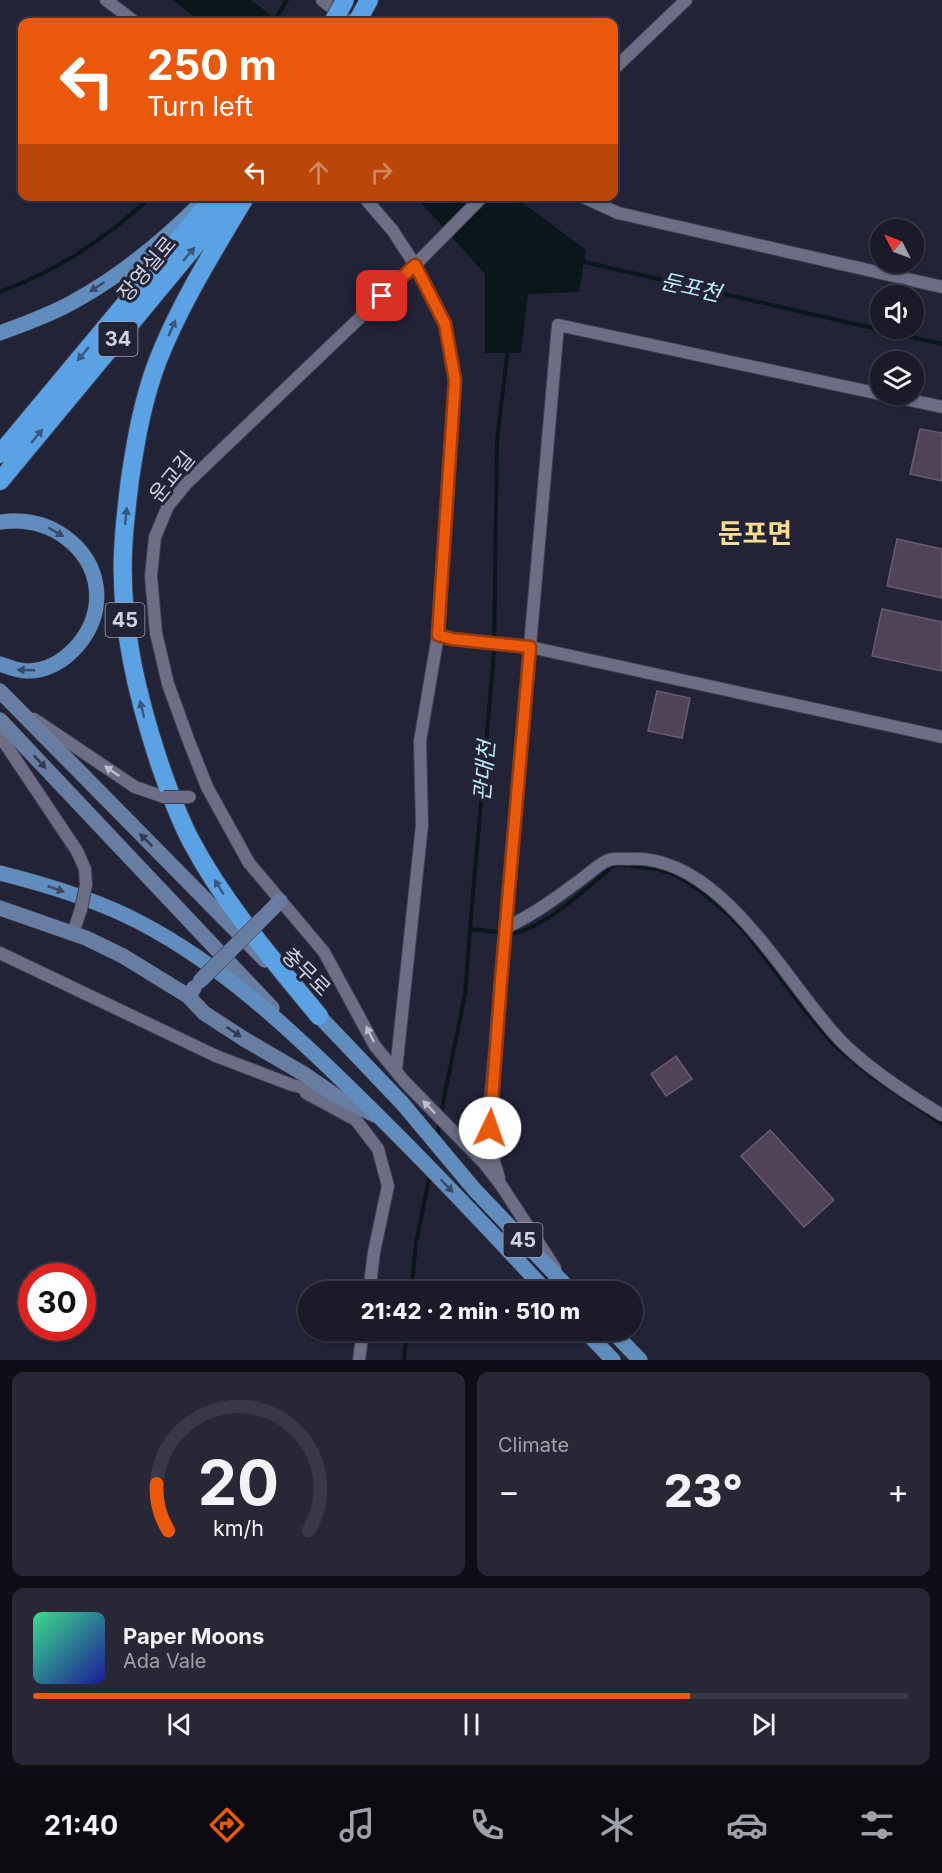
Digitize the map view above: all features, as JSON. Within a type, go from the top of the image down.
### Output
[{"type":"highway","points":[[335,18],[345,0]]},
{"type":"highway","name":"장영실로","points":[[0,454],[211,201]]},
{"type":"highway","name":"장영실로","points":[[0,481],[232,201]]},
{"type":"highway","name":"45","points":[[243,201],[182,306],[158,361],[142,409],[134,448],[123,552],[125,621],[143,716],[174,808],[238,918],[319,1016]]},
{"type":"main road","points":[[0,333],[72,303],[120,272],[201,201]]},
{"type":"main road","points":[[0,522],[18,521],[38,524],[64,537],[81,551],[87,560],[93,570],[98,591],[95,616],[89,629],[72,652],[62,661],[39,670],[26,671],[0,664]]},
{"type":"main road","name":"45","points":[[0,874],[29,880],[102,905],[139,921],[194,953],[302,1040],[381,1118],[537,1281]]},
{"type":"main road","name":"충무로","points":[[319,1016],[402,1103],[474,1189],[562,1281]]},
{"type":"main road","points":[[595,1341],[613,1360]]},
{"type":"main road","points":[[621,1341],[639,1360]]},
{"type":"street","points":[[106,0],[130,18]]},
{"type":"street","points":[[322,0],[345,18]]},
{"type":"street","points":[[618,65],[687,0]]},
{"type":"street","points":[[367,201],[419,261],[445,324],[455,380],[438,635],[420,741],[422,825],[396,1070]]},
{"type":"street","name":"운교길","points":[[478,201],[419,261],[186,484],[168,506],[155,537],[151,576],[156,633],[168,684],[207,787],[249,863],[324,952],[375,1046],[404,1081],[483,1163],[501,1185]]},
{"type":"street","points":[[592,201],[618,213],[942,287]]},
{"type":"street","points":[[564,1281],[501,1185],[489,1145],[491,1094],[507,927],[527,646],[558,325],[870,392]]},
{"type":"street","points":[[924,403],[942,407]]},
{"type":"street","points":[[438,635],[452,639],[527,646],[942,737]]},
{"type":"street","name":"충무로","points":[[0,691],[319,1016]]},
{"type":"street","points":[[13,705],[135,787],[164,797],[190,797],[207,787]]},
{"type":"street","points":[[0,720],[302,1040]]},
{"type":"street","points":[[0,736],[77,851],[85,869],[86,885],[74,933]]},
{"type":"street","points":[[507,927],[531,916],[608,860],[637,858],[661,861],[680,867],[725,901],[747,923],[841,1041],[873,1068],[942,1115]]},
{"type":"street","points":[[188,996],[200,981],[280,902]]},
{"type":"street","points":[[0,908],[74,933],[123,956],[188,996],[214,1019],[336,1096],[381,1118]]},
{"type":"street","points":[[0,953],[216,1056],[292,1085],[336,1096]]},
{"type":"street","points":[[292,1085],[356,1120],[378,1149],[388,1186],[371,1281]]},
{"type":"street","points":[[359,1360],[362,1341]]},
{"type":"shaded area","points":[[173,0],[251,0],[275,18],[195,18]]},
{"type":"shaded area","points":[[420,201],[520,201],[586,250],[579,292],[528,294],[521,353],[485,353],[485,274]]},
{"type":"building","points":[[920,429],[942,433],[942,481],[910,474]]},
{"type":"building","points":[[897,539],[942,549],[942,598],[887,586]]},
{"type":"building","points":[[882,609],[942,622],[942,671],[872,656]]},
{"type":"building","points":[[657,691],[690,698],[682,738],[648,731]]},
{"type":"building","points":[[676,1056],[692,1079],[666,1096],[651,1074]]},
{"type":"building","points":[[770,1130],[834,1200],[804,1227],[741,1156]]},
{"type":"waterway","points":[[276,18],[287,0]]},
{"type":"waterway","points":[[0,292],[80,252],[99,240],[146,201]]},
{"type":"waterway","name":"둔포천","points":[[580,261],[942,344]]},
{"type":"waterway","name":"관대천","points":[[441,1113],[465,994],[494,652],[497,440],[508,348]]},
{"type":"waterway","points":[[512,933],[538,924],[552,915],[616,864],[658,869],[676,875],[699,890],[730,916],[834,1045],[871,1076],[942,1124]]},
{"type":"waterway","points":[[470,929],[497,932]]},
{"type":"waterway","name":"관대천","points":[[437,1137],[440,1121]]},
{"type":"waterway","name":"관대천","points":[[412,1281],[416,1243],[430,1174]]},
{"type":"waterway","name":"관대천","points":[[404,1360],[406,1341]]},
{"type":"district","name":"둔포면","points":[[755,534]]},
{"type":"route","points":[[382,296],[415,265],[445,324],[455,380],[438,635],[452,639],[530,647],[491,1094],[490,1128]]}]
